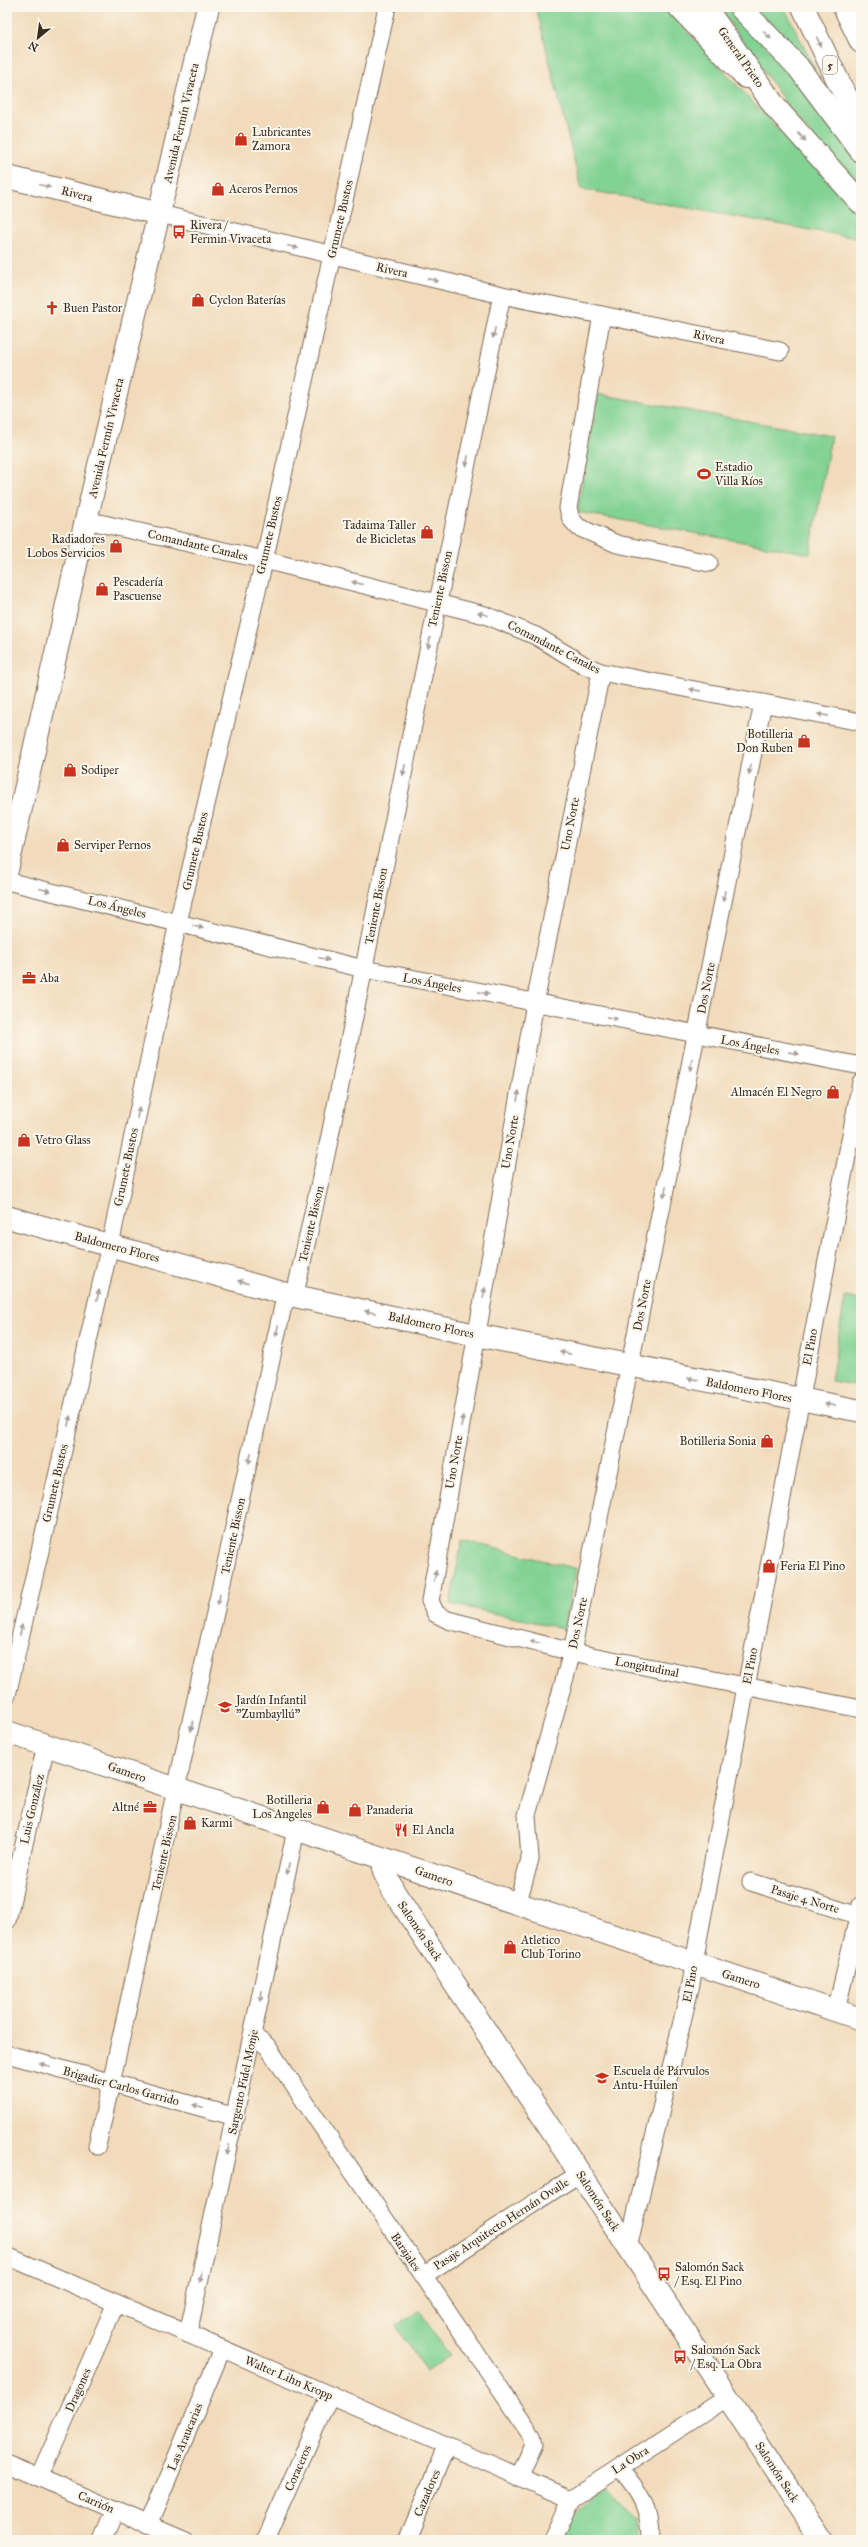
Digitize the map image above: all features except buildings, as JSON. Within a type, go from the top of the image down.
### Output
[{"type":"main road","name":"Avenida Fermín Vivaceta","points":[[7,870],[86,520],[208,7]]},
{"type":"main road","points":[[679,7],[776,108],[861,203]]},
{"type":"main road","name":"General Prieto","points":[[705,7],[776,108]]},
{"type":"main road","points":[[740,7],[798,67],[861,151]]},
{"type":"main road","name":"5","points":[[803,7],[841,87],[861,122]]},
{"type":"main road","points":[[844,7],[861,18]]},
{"type":"main road","points":[[844,7],[861,42]]},
{"type":"main road","name":"Rivera","points":[[7,177],[160,214]]},
{"type":"main road","name":"Baldomero Flores","points":[[7,1217],[110,1244],[290,1295],[631,1367],[861,1411]]},
{"type":"main road","name":"Gamero","points":[[7,1732],[384,1860],[861,2019]]},
{"type":"main road","name":"Salomón Sack","points":[[384,1860],[384,1872],[394,1892],[822,2540]]},
{"type":"street","name":"Grumete Bustos","points":[[7,1695],[110,1244],[178,922],[264,560],[387,7]]},
{"type":"street","name":"Rivera","points":[[160,214],[331,256],[502,295],[780,352]]},
{"type":"street","name":"Teniente Bisson","points":[[97,2146],[178,1790],[283,1306],[297,1284],[364,969],[502,295]]},
{"type":"street","points":[[602,315],[568,508],[571,519],[582,530],[617,544],[709,563]]},
{"type":"street","name":"Comandante Canales","points":[[86,520],[264,560],[438,602],[485,615],[551,643],[584,665],[601,672],[861,722]]},
{"type":"street","name":"Uno Norte","points":[[436,1614],[430,1601],[534,1003],[601,672]]},
{"type":"street","name":"Dos Norte","points":[[517,1904],[530,1859],[527,1815],[572,1652],[631,1367],[763,703]]},
{"type":"street","name":"Los Ángeles","points":[[7,881],[364,969],[861,1066]]},
{"type":"street","name":"El Pino","points":[[628,2247],[695,1964],[861,1082]]},
{"type":"street","name":"Longitudinal","points":[[436,1614],[448,1620],[572,1652],[861,1709]]},
{"type":"street","name":"Luis González","points":[[7,1921],[46,1745]]},
{"type":"street","name":"Sargento Fidel Monje","points":[[188,2334],[236,2117],[296,1830]]},
{"type":"street","name":"Pasaje 4 Norte","points":[[751,1882],[860,1910]]},
{"type":"street","points":[[836,2011],[860,1910]]},
{"type":"street","name":"Barajales","points":[[253,2036],[268,2046],[422,2276],[533,2438],[534,2444],[519,2476]]},
{"type":"street","name":"Brigadier Carlos Garrido","points":[[7,2054],[236,2117]]},
{"type":"street","name":"Pasaje Arquitecto Hernán Ovalle","points":[[422,2276],[580,2173]]},
{"type":"street","name":"Walter Lihn Kropp","points":[[7,2258],[116,2303],[571,2499]]},
{"type":"street","name":"Dragones","points":[[39,2478],[116,2303]]},
{"type":"street","name":"Las Araucarias","points":[[148,2524],[222,2349]]},
{"type":"street","name":"Coraceros","points":[[265,2540],[330,2395]]},
{"type":"street","name":"La Obra","points":[[571,2499],[728,2397]]},
{"type":"street","name":"Cazadores","points":[[407,2540],[447,2445]]},
{"type":"street","name":"Carrión","points":[[7,2464],[185,2540]]},
{"type":"street","points":[[619,2468],[638,2489],[650,2519],[650,2540]]},
{"type":"street","points":[[553,2540],[571,2499]]},
{"type":"street","points":[[102,2540],[114,2510]]},
{"type":"green space","points":[[536,7],[665,7],[783,135],[800,149],[861,219],[861,239],[581,189]]},
{"type":"green space","points":[[719,7],[731,7],[791,74],[861,166],[861,192],[792,112]]},
{"type":"green space","points":[[753,7],[784,7],[816,71]]},
{"type":"green space","name":"Estadio Villa Ríos","points":[[598,394],[831,436],[810,554],[577,512]]},
{"type":"green space","points":[[845,1297],[861,1300],[861,1386],[831,1381]]},
{"type":"green space","points":[[462,1540],[577,1569],[563,1628],[450,1604]]},
{"type":"green space","points":[[419,2311],[450,2356],[426,2371],[396,2326]]},
{"type":"green space","points":[[607,2489],[635,2518],[636,2540],[561,2540],[574,2516],[591,2500]]},
{"type":"place","name":"Lubricantes Zamora","points":[[241,139]]},
{"type":"place","name":"Aceros Pernos","points":[[218,189]]},
{"type":"place","name":"Rivera / Fermin Vivaceta","points":[[179,232]]},
{"type":"place","name":"Cyclon Baterías","points":[[198,300]]},
{"type":"place","name":"Buen Pastor","points":[[52,308]]},
{"type":"place","name":"Estadio Villa Ríos","points":[[704,474]]},
{"type":"place","name":"Tadaima Taller de Bicicletas","points":[[427,532]]},
{"type":"place","name":"Radiadores Lobos Servicios","points":[[116,546]]},
{"type":"place","name":"Pescadería Pascuense","points":[[102,589]]},
{"type":"place","name":"Botilleria Don Ruben","points":[[804,741]]},
{"type":"place","name":"Sodiper","points":[[70,770]]},
{"type":"place","name":"Serviper Pernos","points":[[63,845]]},
{"type":"place","name":"Aba","points":[[29,978]]},
{"type":"place","name":"Almacén El Negro","points":[[833,1092]]},
{"type":"place","name":"Vetro Glass","points":[[24,1140]]},
{"type":"place","name":"Botilleria Sonia","points":[[767,1441]]},
{"type":"place","name":"Feria El Pino","points":[[769,1566]]},
{"type":"place","name":"Jardín Infantil \"Zumbayllú\"","points":[[225,1707]]},
{"type":"place","name":"Altné","points":[[150,1807]]},
{"type":"place","name":"Botilleria Los Angeles","points":[[323,1807]]},
{"type":"place","name":"Panaderia","points":[[355,1810]]},
{"type":"place","name":"Karmi","points":[[190,1823]]},
{"type":"place","name":"El Ancla","points":[[401,1830]]},
{"type":"place","name":"Atletico Club Torino","points":[[510,1947]]},
{"type":"place","name":"Escuela de Párvulos Antu-Huilen","points":[[602,2078]]},
{"type":"place","name":"Salomón Sack / Esq. El Pino","points":[[664,2274]]},
{"type":"place","name":"Salomón Sack / Esq. La Obra","points":[[680,2357]]}]
